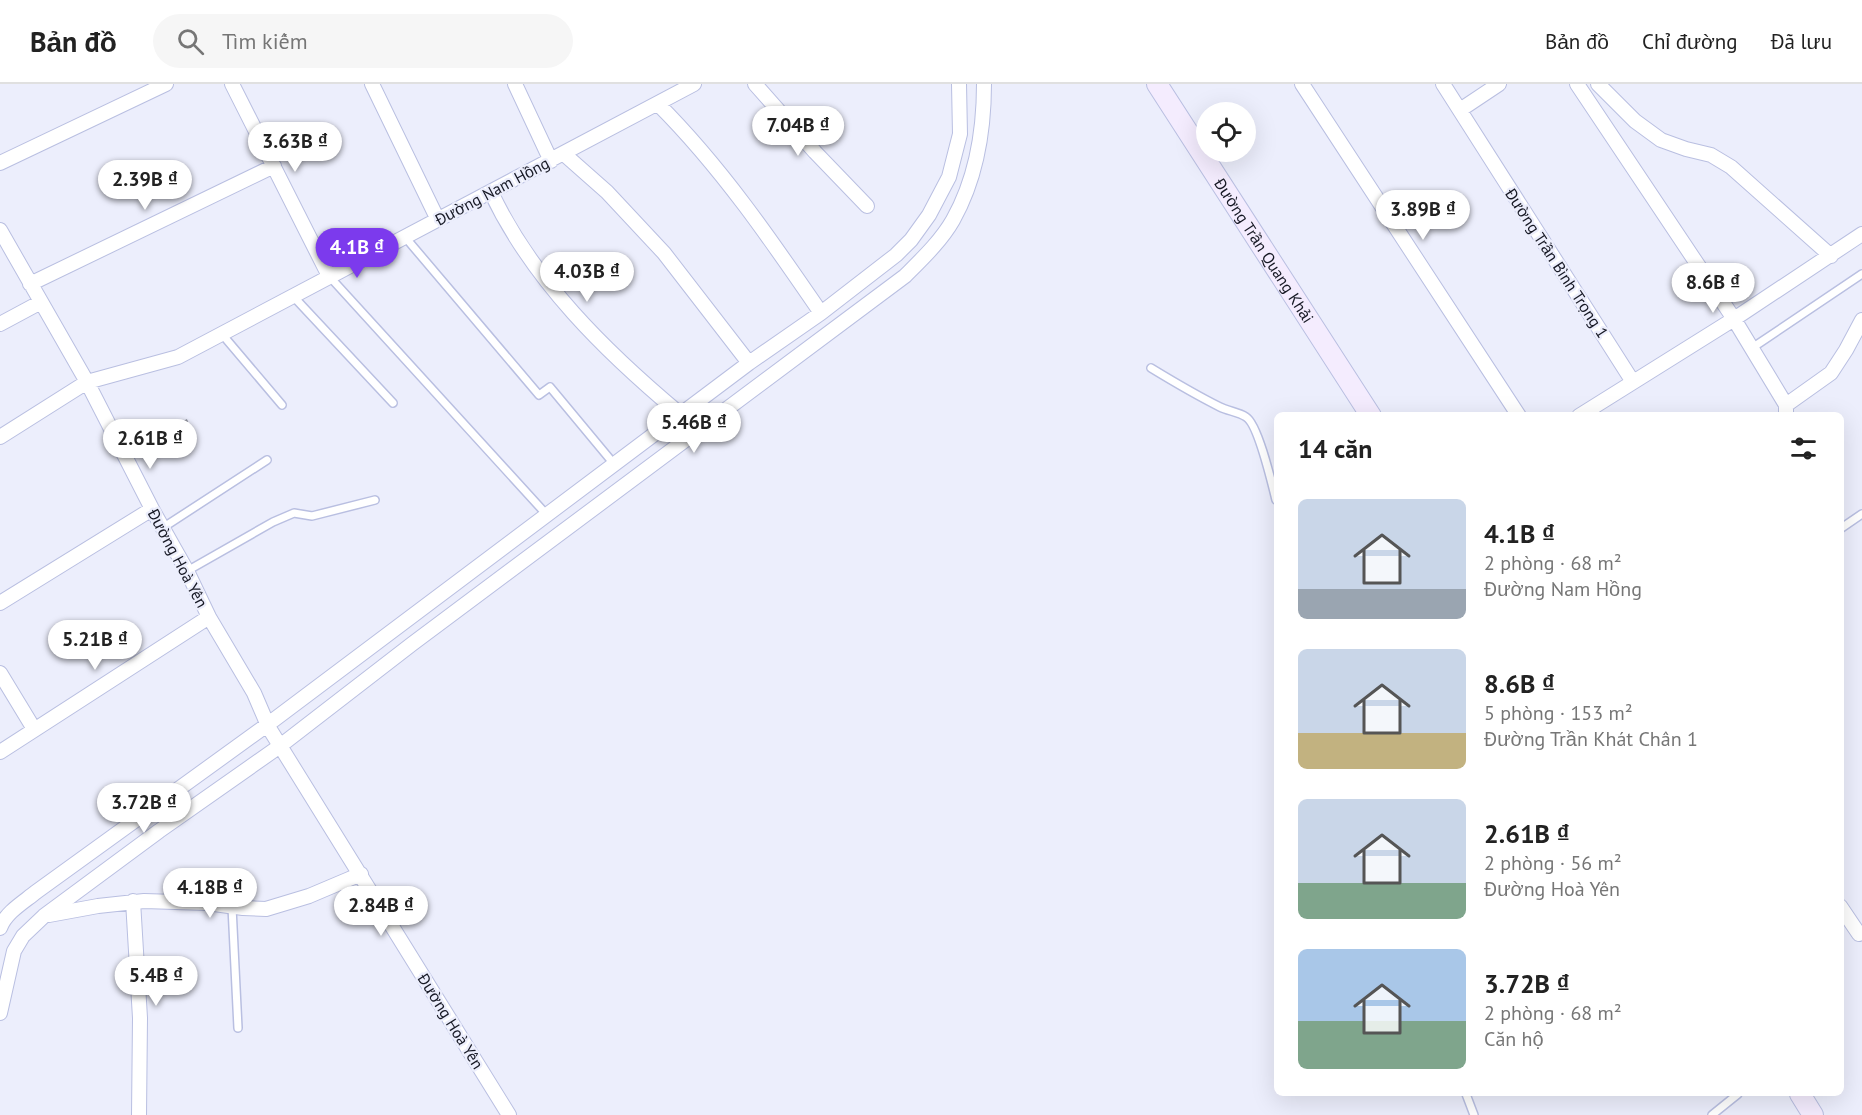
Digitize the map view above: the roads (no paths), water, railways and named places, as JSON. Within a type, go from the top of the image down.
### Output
[{"type":"main road","name":"Đường Trần Quang Khải","points":[[1157,84],[1368,412]]},
{"type":"main road","points":[[1801,1096],[1813,1115]]},
{"type":"street","points":[[0,163],[165,84]]},
{"type":"street","points":[[232,84],[329,276]]},
{"type":"street","points":[[372,84],[438,220]]},
{"type":"street","points":[[515,84],[551,161]]},
{"type":"street","name":"Đường Nam Hồng","points":[[0,437],[87,382],[178,357],[694,84]]},
{"type":"street","points":[[755,84],[867,206]]},
{"type":"street","points":[[21,935],[2,924],[17,907],[36,892],[268,726],[680,414],[821,313],[896,255],[911,240],[929,214],[949,177],[960,134],[959,84]]},
{"type":"street","points":[[0,1013],[14,951],[21,935],[44,916],[280,745],[904,276],[926,256],[953,221],[965,193],[977,154],[984,109],[984,84]]},
{"type":"street","points":[[1302,84],[1516,412]]},
{"type":"street","name":"Đường Trần Bình Trọng 1","points":[[1443,84],[1633,382]]},
{"type":"street","points":[[1460,111],[1499,84]]},
{"type":"street","points":[[1577,84],[1734,319],[1786,410],[1831,373],[1862,320]]},
{"type":"street","points":[[1598,84],[1635,120],[1661,140],[1712,155],[1731,167],[1831,256]]},
{"type":"street","points":[[658,104],[722,175],[768,234],[821,313]]},
{"type":"street","points":[[564,154],[607,192],[664,253],[749,363]]},
{"type":"street","points":[[30,284],[274,166]]},
{"type":"street","points":[[491,192],[499,209],[534,263],[561,299],[639,380],[680,414]]},
{"type":"street","name":"Đường Hoà Yên","points":[[0,230],[87,382],[209,616],[254,693],[268,726],[509,1115]]},
{"type":"street","points":[[1585,412],[1734,319],[1862,234]]},
{"type":"street","points":[[0,324],[40,302]]},
{"type":"street","points":[[0,603],[152,508]]},
{"type":"street","points":[[0,752],[209,616]]},
{"type":"street","points":[[0,673],[34,729]]},
{"type":"street","points":[[44,916],[133,901],[207,903],[266,909],[288,903],[361,874]]},
{"type":"street","points":[[133,901],[140,1018],[139,1115]]},
{"type":"street","points":[[1844,912],[1859,934]]},
{"type":"lane","points":[[405,237],[539,395],[550,387],[614,464]]},
{"type":"lane","points":[[1752,348],[1862,274]]},
{"type":"lane","points":[[329,276],[547,515]]},
{"type":"lane","points":[[292,296],[393,403]]},
{"type":"lane","points":[[221,333],[282,405]]},
{"type":"lane","points":[[1151,368],[1204,399],[1247,417],[1259,440],[1274,493]]},
{"type":"lane","points":[[164,527],[267,460]]},
{"type":"lane","points":[[187,571],[273,522],[294,513],[312,516],[375,500]]},
{"type":"lane","points":[[1844,526],[1862,514]]},
{"type":"lane","points":[[232,907],[238,1028]]},
{"type":"lane","points":[[1467,1096],[1474,1115]]},
{"type":"lane","points":[[1712,1115],[1736,1096]]}]
